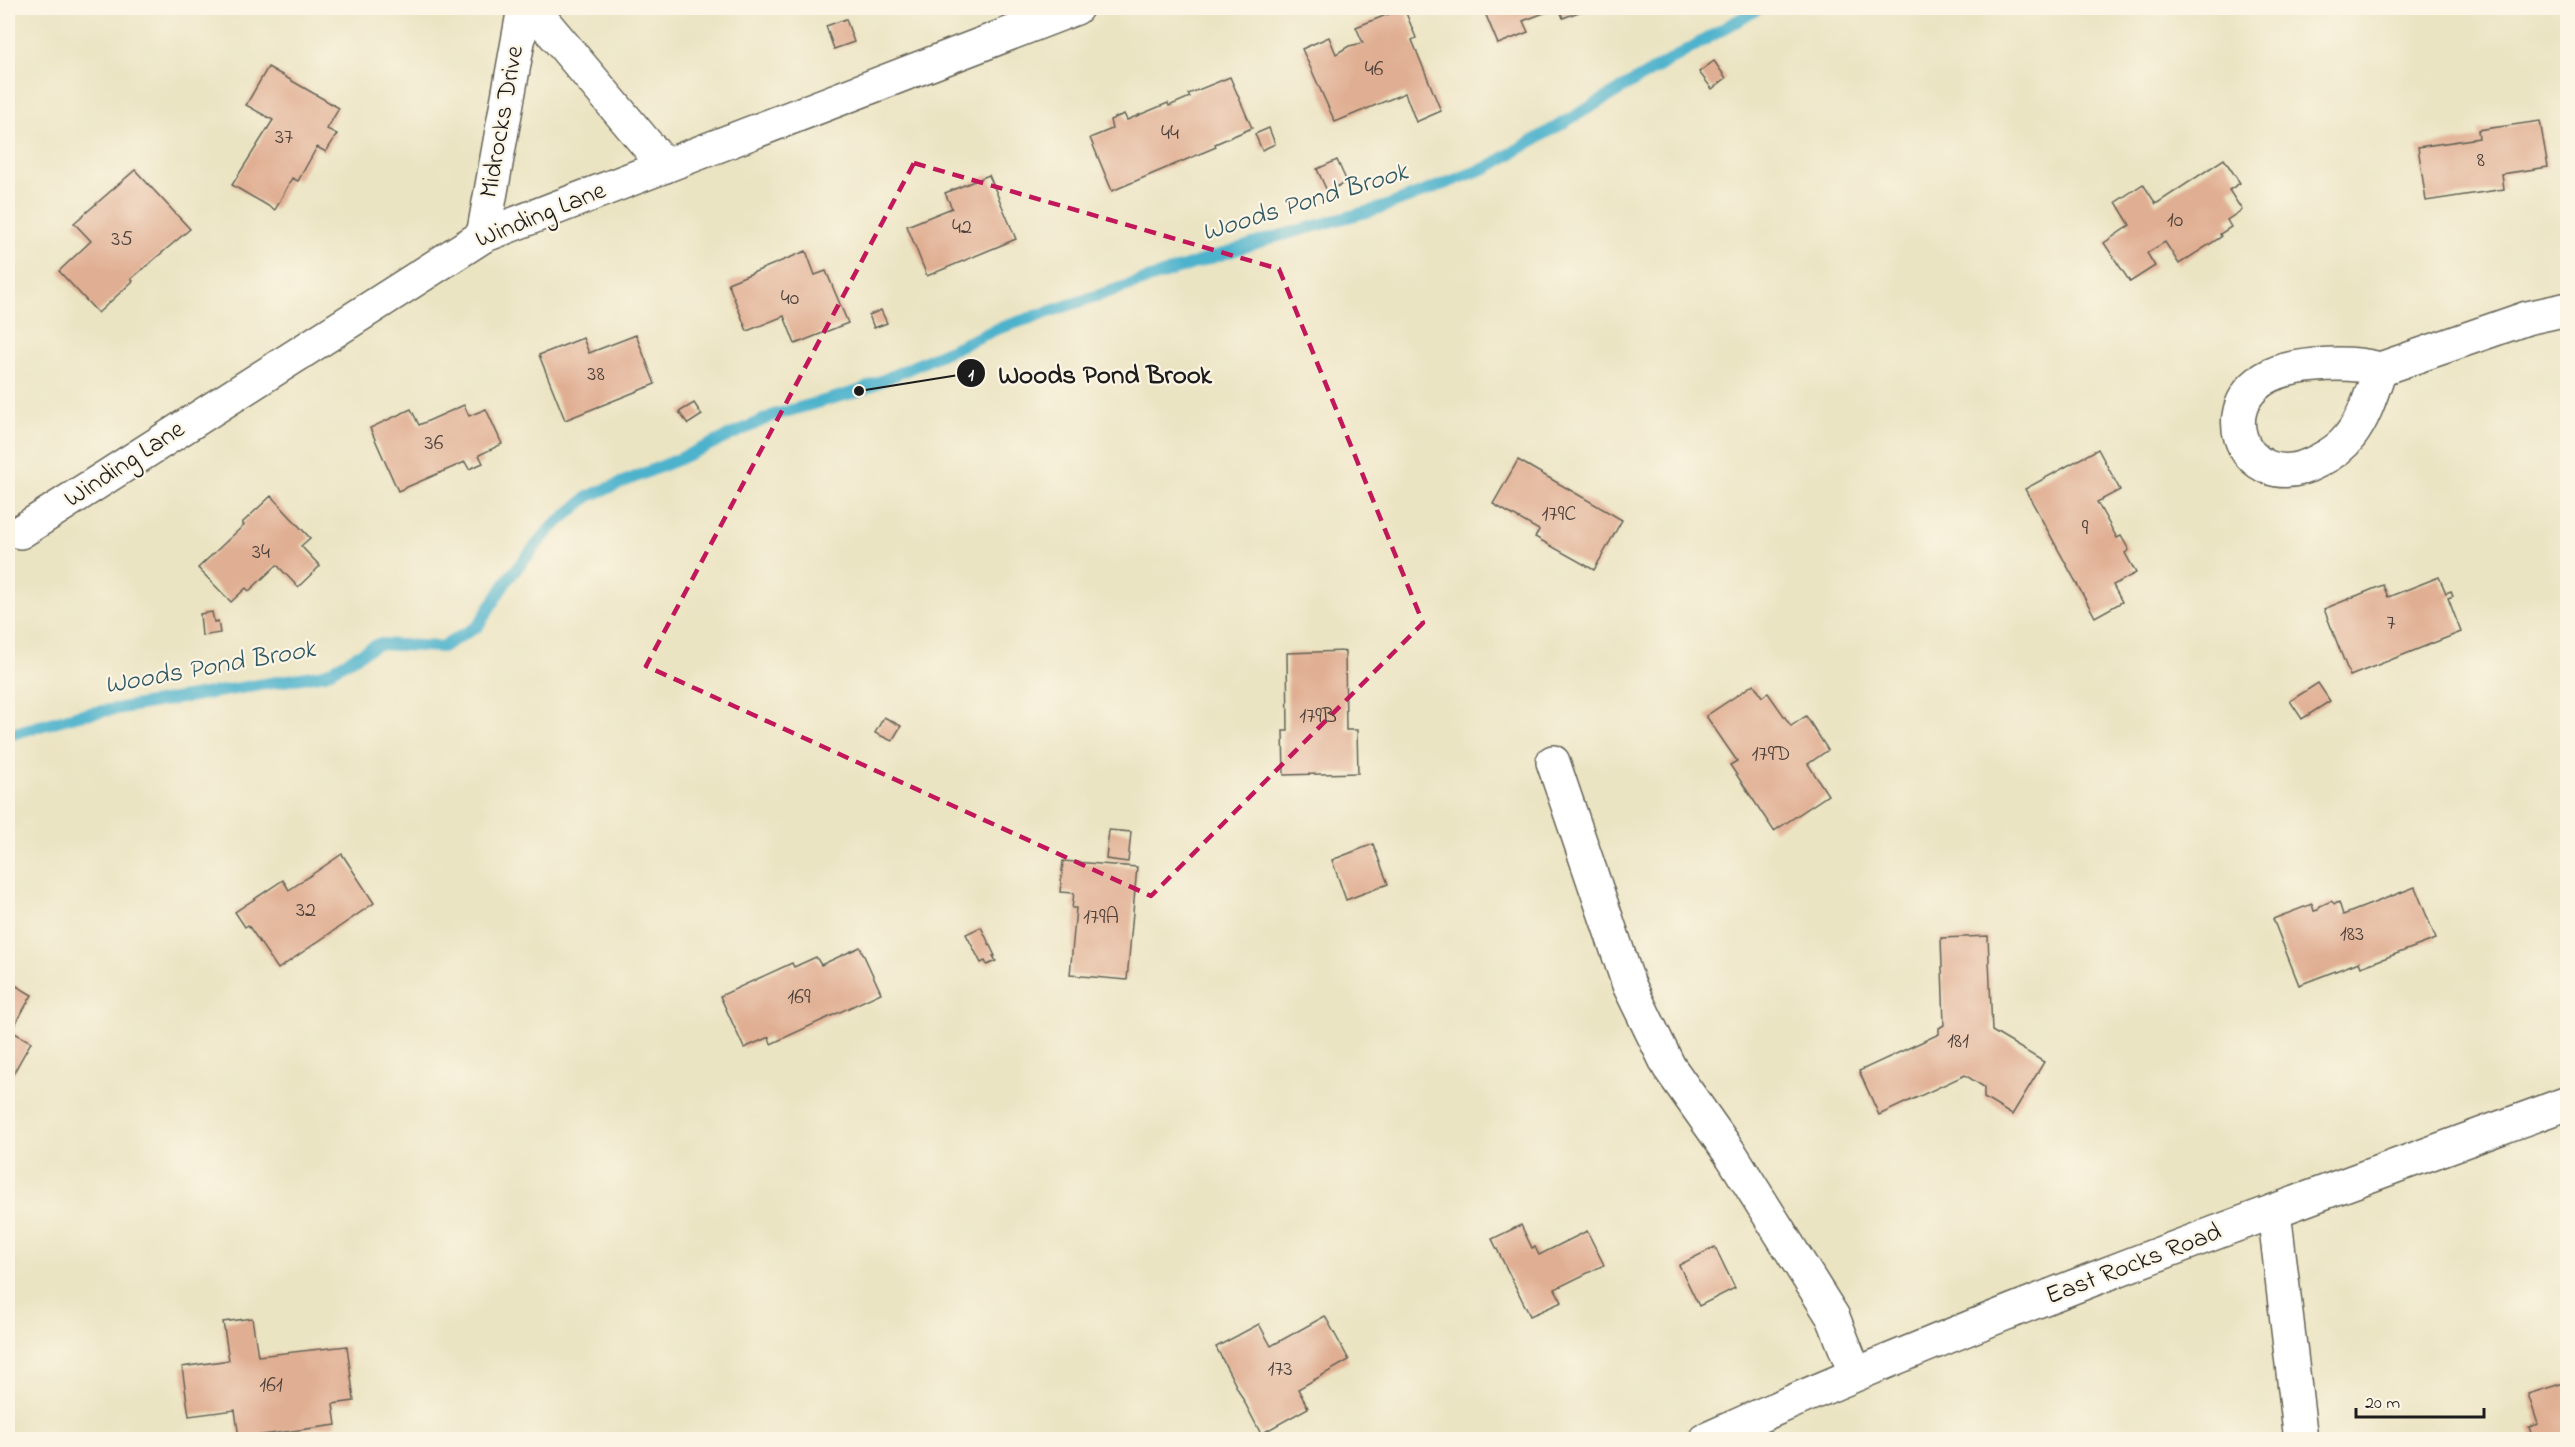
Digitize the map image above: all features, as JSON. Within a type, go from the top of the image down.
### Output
[{"type":"street","name":"Midrocks Drive","points":[[483,236],[524,8]]},
{"type":"street","name":"Midrocks Drive","points":[[532,8],[665,166]]},
{"type":"street","name":"Winding Lane","points":[[20,532],[483,236],[1076,8]]},
{"type":"street","points":[[2380,369],[2527,318],[2568,309]]},
{"type":"street","points":[[1553,762],[1629,985],[1669,1067],[1732,1156],[1833,1317],[1855,1373]]},
{"type":"street","name":"East Rocks Road","points":[[1706,1440],[1855,1373],[2274,1211],[2568,1103]]},
{"type":"street","points":[[2274,1211],[2301,1440]]},
{"type":"highlighted area","points":[[914,163],[1279,269],[1423,623],[1151,896],[646,666]]},
{"type":"building","points":[[1404,8],[1416,38],[1412,40],[1441,111],[1416,122],[1405,93],[1335,122],[1302,49],[1329,37],[1336,54],[1349,46],[1363,43],[1356,27]]},
{"type":"building","points":[[1483,8],[1557,8],[1523,21],[1528,32],[1498,44]]},
{"type":"building","points":[[1559,8],[1584,8],[1584,10],[1563,18]]},
{"type":"building","points":[[846,19],[854,42],[834,49],[826,26]]},
{"type":"building","points":[[1714,61],[1726,78],[1712,89],[1699,72]]},
{"type":"building","points":[[268,67],[339,108],[327,129],[337,134],[326,152],[317,147],[298,181],[292,178],[275,210],[232,185],[273,120],[246,105]]},
{"type":"building","points":[[1230,77],[1252,128],[1215,144],[1216,147],[1112,191],[1090,138],[1112,129],[1110,120],[1124,114],[1127,120],[1168,103],[1169,106],[1190,97],[1188,94]]},
{"type":"building","points":[[2540,121],[2548,167],[2502,174],[2504,189],[2426,201],[2418,147],[2479,138],[2478,130]]},
{"type":"building","points":[[1269,128],[1275,144],[1262,150],[1255,134]]},
{"type":"building","points":[[2224,159],[2240,183],[2229,190],[2242,210],[2227,220],[2231,227],[2220,234],[2221,237],[2179,264],[2165,242],[2147,253],[2155,266],[2130,282],[2104,243],[2130,225],[2116,202],[2143,184],[2156,204]]},
{"type":"building","points":[[1337,160],[1347,182],[1327,191],[1317,169]]},
{"type":"building","points":[[135,170],[190,229],[131,279],[133,281],[98,313],[59,271],[91,241],[74,223]]},
{"type":"building","points":[[989,175],[1016,239],[927,276],[907,226],[952,208],[945,193]]},
{"type":"building","points":[[806,251],[815,275],[826,271],[848,323],[795,344],[784,316],[747,331],[728,283]]},
{"type":"building","points":[[881,310],[887,323],[874,328],[869,315]]},
{"type":"building","points":[[636,335],[655,384],[565,420],[539,355],[583,338],[589,353]]},
{"type":"building","points":[[694,403],[702,415],[688,424],[679,412]]},
{"type":"building","points":[[464,405],[469,416],[486,409],[502,444],[479,455],[483,463],[469,469],[465,462],[398,491],[370,428],[411,409],[419,425]]},
{"type":"building","points":[[2098,449],[2120,490],[2097,502],[2117,538],[2121,536],[2129,550],[2125,553],[2136,573],[2113,585],[2122,602],[2095,617],[2025,489]]},
{"type":"building","points":[[1518,460],[1622,520],[1594,570],[1535,537],[1539,530],[1493,504]]},
{"type":"building","points":[[271,496],[310,538],[301,546],[320,566],[298,587],[277,565],[249,591],[246,588],[231,602],[198,568]]},
{"type":"building","points":[[2439,577],[2446,593],[2451,591],[2453,596],[2448,598],[2461,632],[2350,676],[2324,609],[2383,585],[2388,597]]},
{"type":"building","points":[[212,612],[214,622],[218,621],[220,633],[202,636],[200,614]]},
{"type":"building","points":[[1345,651],[1346,730],[1357,730],[1358,773],[1284,775],[1283,731],[1288,731],[1287,653]]},
{"type":"building","points":[[2318,683],[2330,701],[2302,719],[2290,701]]},
{"type":"building","points":[[1754,684],[1762,697],[1768,693],[1791,726],[1806,716],[1828,750],[1808,764],[1828,795],[1774,831],[1730,765],[1737,761],[1706,716]]},
{"type":"building","points":[[884,717],[901,726],[892,741],[875,733]]},
{"type":"building","points":[[1109,830],[1131,832],[1128,862],[1106,859]]},
{"type":"building","points":[[1373,844],[1388,884],[1346,900],[1332,860]]},
{"type":"building","points":[[342,854],[374,903],[278,969],[248,925],[245,927],[235,912],[283,880],[289,890]]},
{"type":"building","points":[[1063,861],[1137,867],[1127,980],[1070,975],[1076,908],[1072,908],[1074,893],[1060,892]]},
{"type":"building","points":[[2415,887],[2436,939],[2361,967],[2359,962],[2299,985],[2273,919],[2312,904],[2314,911],[2318,910],[2320,906],[2331,901],[2335,904],[2339,902],[2343,915]]},
{"type":"building","points":[[981,927],[996,961],[987,965],[985,961],[981,963],[966,934]]},
{"type":"building","points":[[1988,936],[1992,1031],[2044,1062],[2012,1115],[1984,1098],[1984,1087],[1965,1075],[1879,1115],[1859,1071],[1939,1034],[1939,1028],[1944,1025],[1941,938]]},
{"type":"building","points":[[860,947],[881,993],[771,1044],[769,1037],[744,1048],[720,996],[792,963],[794,967],[816,957],[821,965]]},
{"type":"building","points":[[8,981],[32,995],[11,1031],[31,1042],[8,1083]]},
{"type":"building","points":[[1521,1225],[1532,1248],[1535,1247],[1539,1255],[1587,1231],[1604,1265],[1555,1289],[1562,1302],[1530,1316],[1492,1239]]},
{"type":"building","points":[[1715,1247],[1735,1288],[1699,1306],[1679,1265]]},
{"type":"building","points":[[1325,1316],[1349,1360],[1298,1389],[1308,1408],[1261,1434],[1216,1347],[1259,1324],[1271,1346]]},
{"type":"building","points":[[252,1318],[258,1356],[347,1346],[354,1401],[333,1404],[336,1425],[239,1438],[235,1410],[189,1416],[182,1367],[229,1360],[223,1322]]},
{"type":"building","points":[[2567,1382],[2568,1440],[2533,1440],[2529,1427],[2538,1424],[2528,1394]]},
{"type":"waterway","name":"Woods Pond Brook","points":[[8,735],[79,715],[325,674],[378,644],[442,647],[478,626],[507,580],[551,528],[589,496],[679,459],[774,415],[859,391],[997,329],[1268,239],[1384,207],[1488,167],[1759,8]]},
{"type":"place","name":"Woods Pond Brook","points":[[859,391]]}]
